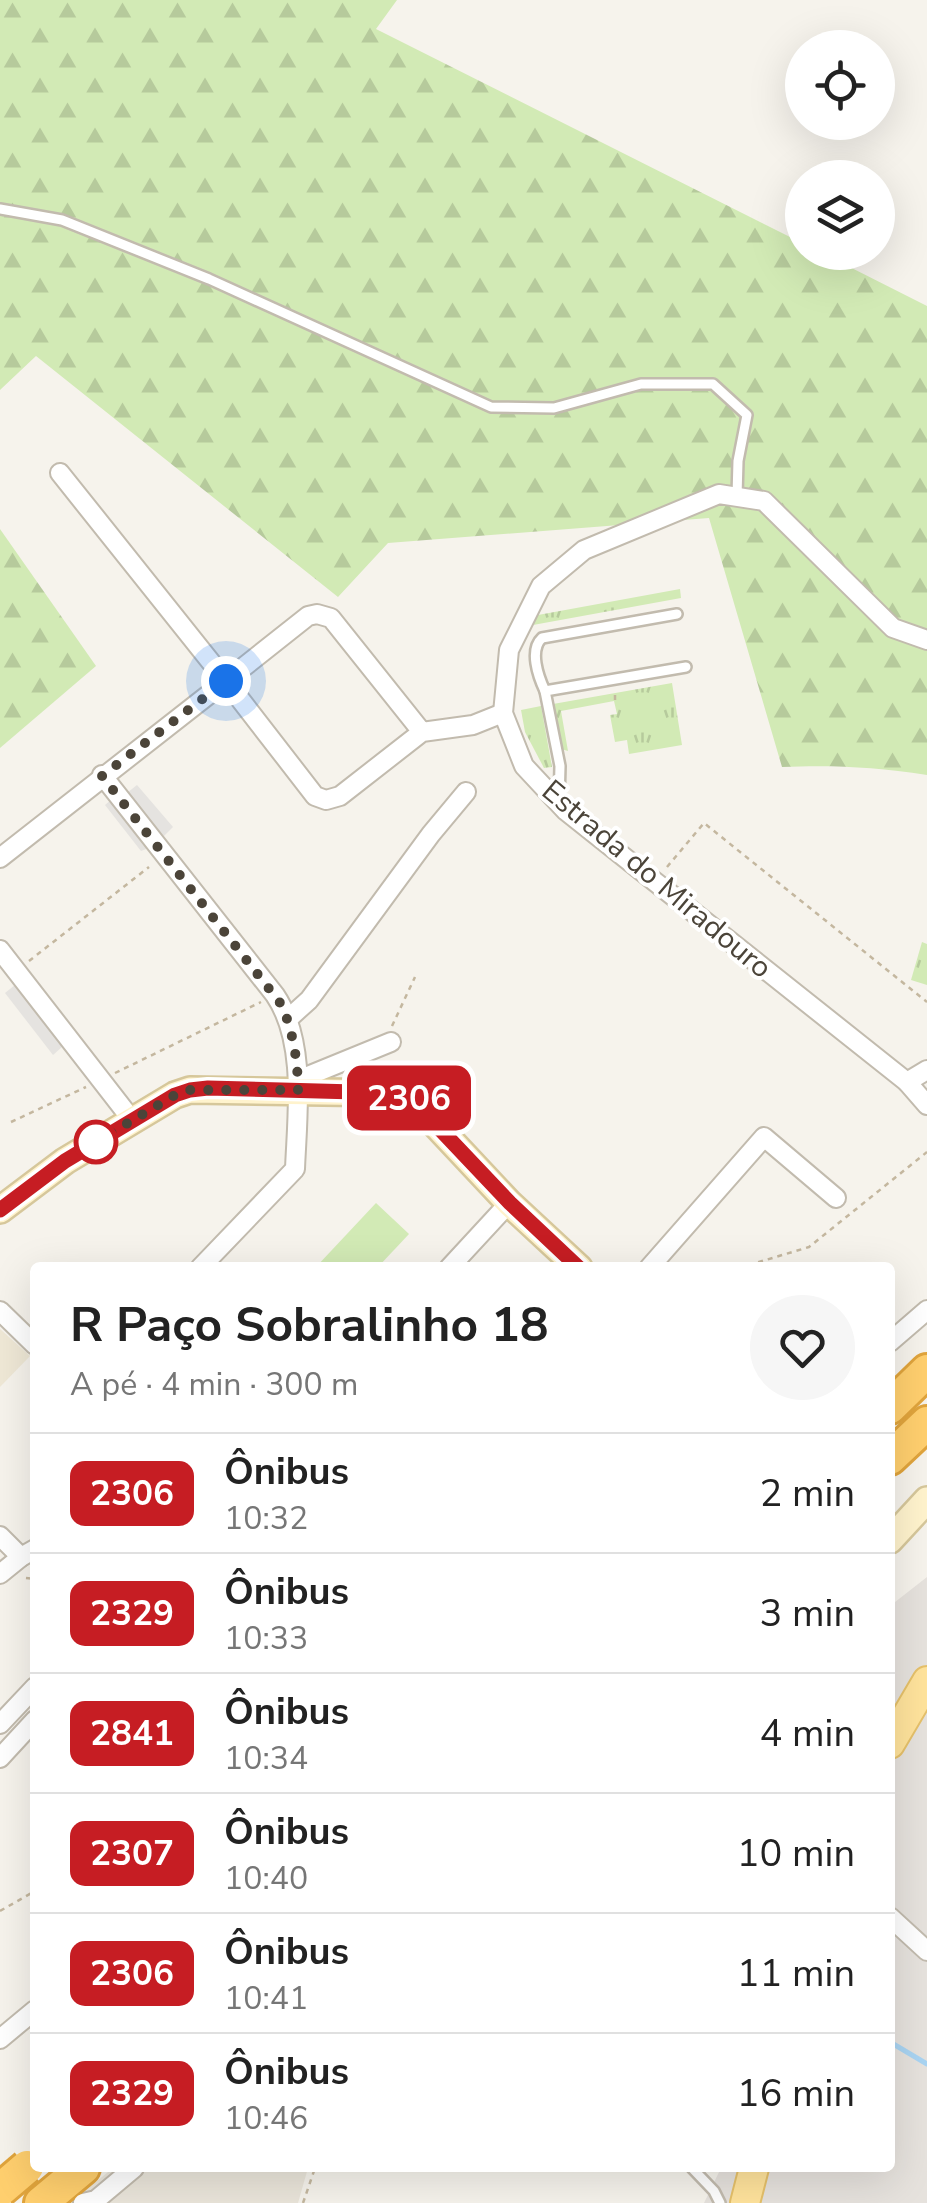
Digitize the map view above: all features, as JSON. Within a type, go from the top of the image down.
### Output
[{"type":"highway","points":[[895,1401],[927,1372]]},
{"type":"highway","points":[[895,1453],[927,1423]]},
{"type":"highway","points":[[0,2190],[21,2166]]},
{"type":"highway","points":[[59,2200],[80,2172]]},
{"type":"main road","points":[[895,1735],[927,1681]]},
{"type":"main road","points":[[745,2203],[753,2172]]},
{"type":"street","points":[[60,473],[320,799],[340,796],[422,732],[473,724],[502,713]]},
{"type":"street","name":"Estrada do Miradouro","points":[[737,496],[719,494],[584,550],[541,586],[510,650],[502,713],[524,766],[559,804],[907,1082],[927,1105]]},
{"type":"street","points":[[737,496],[764,501],[893,628],[927,640]]},
{"type":"street","points":[[0,858],[308,616],[322,614],[331,618],[422,732]]},
{"type":"street","points":[[102,776],[276,996],[288,1019],[298,1085],[295,1169],[206,1262]]},
{"type":"street","points":[[288,1019],[309,1000],[466,792]]},
{"type":"street","points":[[0,950],[132,1120]]},
{"type":"street","points":[[298,1085],[391,1042]]},
{"type":"street","points":[[907,1082],[927,1070]]},
{"type":"street","points":[[0,1210],[65,1161],[175,1095],[190,1090],[298,1085],[392,1093],[407,1096],[573,1262]]},
{"type":"street","points":[[655,1262],[764,1137],[836,1198]]},
{"type":"street","points":[[455,1262],[510,1203]]},
{"type":"street","points":[[895,1338],[927,1310]]},
{"type":"street","points":[[0,1311],[30,1340]]},
{"type":"street","points":[[895,1535],[927,1500]]},
{"type":"street","points":[[0,1536],[28,1553],[0,1574]]},
{"type":"street","points":[[0,1724],[30,1692]]},
{"type":"street","points":[[0,1758],[30,1725]]},
{"type":"street","points":[[895,1922],[927,1951]]},
{"type":"street","points":[[0,2040],[30,2014]]},
{"type":"street","points":[[13,2203],[21,2166]]},
{"type":"street","points":[[59,2200],[96,2200],[129,2172]]},
{"type":"lane","points":[[0,209],[62,220],[209,279],[491,407],[554,408],[641,384],[712,384],[747,415],[738,461],[737,496]]},
{"type":"lane","points":[[559,804],[560,766],[534,649],[537,641],[677,614]]},
{"type":"lane","points":[[545,691],[686,666]]},
{"type":"lane","points":[[694,2172],[714,2191],[720,2203]]},
{"type":"path","points":[[614,693],[615,703]]},
{"type":"path","points":[[656,881],[704,823],[927,1002]]},
{"type":"path","points":[[16,971],[165,855]]},
{"type":"path","points":[[391,1042],[390,1030],[415,977]]},
{"type":"path","points":[[109,1076],[268,999]]},
{"type":"path","points":[[11,1122],[92,1084]]},
{"type":"path","points":[[759,1262],[809,1247],[925,1154]]},
{"type":"path","points":[[0,1912],[30,1894]]},
{"type":"path","points":[[303,2203],[314,2172]]},
{"type":"shaded area","points":[[137,785],[173,827],[164,836],[127,793]]},
{"type":"shaded area","points":[[111,800],[149,848],[141,851],[105,805]]},
{"type":"shaded area","points":[[15,985],[63,1046],[53,1055],[5,993]]},
{"type":"shaded area","points":[[0,1329],[30,1356],[0,1387]]},
{"type":"shaded area","points":[[927,1577],[927,2203],[704,2203],[719,2172],[895,2172],[895,1602]]},
{"type":"shaded area","points":[[108,2172],[307,2172],[298,2203],[70,2203]]},
{"type":"green space","points":[[0,0],[397,0],[376,29],[785,234],[785,270],[856,270],[927,306],[927,775],[855,767],[782,767],[709,518],[388,543],[338,597],[36,356],[0,390]]},
{"type":"green space","points":[[0,529],[96,666],[0,748]]},
{"type":"green space","points":[[680,589],[681,598],[533,625],[538,615]]},
{"type":"green space","points":[[672,683],[682,745],[629,754],[627,740],[615,742],[610,715],[617,714],[614,701],[561,711],[568,751],[561,749],[553,704]]},
{"type":"green space","points":[[541,706],[552,767],[544,768],[525,732],[521,710]]},
{"type":"green space","points":[[922,942],[927,944],[927,985],[911,980]]},
{"type":"green space","points":[[376,1203],[409,1234],[383,1262],[321,1262]]},
{"type":"waterway","points":[[895,2045],[927,2064]]},
{"type":"bus line","name":"2306","points":[[0,1210],[65,1161],[175,1095],[190,1090],[392,1093],[407,1096],[420,1108],[573,1262]]},
{"type":"route","points":[[96,1142],[190,1090],[298,1090],[288,1019],[281,1004],[102,776],[226,681]]}]
